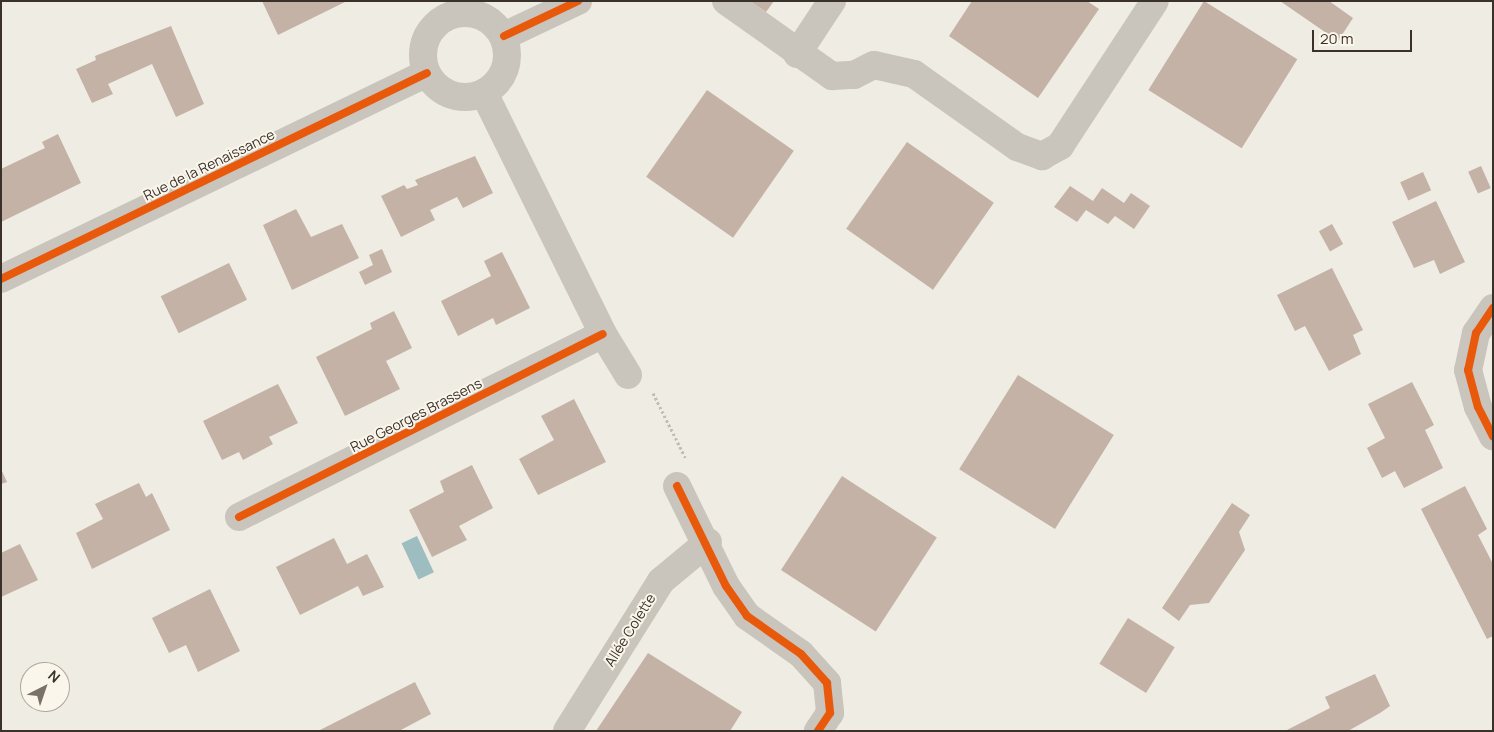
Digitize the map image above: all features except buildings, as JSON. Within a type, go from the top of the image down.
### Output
[{"type":"street","points":[[504,36],[578,1]]},
{"type":"street","points":[[726,1],[798,54],[832,76],[854,75],[874,65],[914,74],[1017,147],[1042,156],[1060,146],[1155,1]]},
{"type":"street","points":[[798,54],[832,1]]},
{"type":"street","points":[[442,9],[485,17],[504,36],[505,68],[495,86],[484,93],[471,97],[445,92],[427,73],[423,60],[428,35],[442,9]]},
{"type":"street","name":"Rue de la Renaissance","points":[[1,279],[427,73]]},
{"type":"street","points":[[484,93],[603,334],[628,376]]},
{"type":"street","points":[[1493,308],[1476,333],[1468,370],[1478,407],[1493,436]]},
{"type":"street","name":"Rue Georges Brassens","points":[[240,517],[603,334]]},
{"type":"street","points":[[677,486],[708,542],[726,586],[747,616],[801,654],[827,683],[830,713],[818,731]]},
{"type":"street","name":"Allée Colette","points":[[566,731],[661,581],[708,542]]},
{"type":"path","points":[[628,376],[651,390],[686,459],[677,486]]},
{"type":"water","points":[[417,536],[434,572],[418,579],[402,543]]},
{"type":"cycle path","points":[[504,36],[578,1]]},
{"type":"cycle path","points":[[1,279],[427,73]]},
{"type":"cycle path","points":[[1493,308],[1476,333],[1468,370],[1478,407],[1493,436]]},
{"type":"cycle path","points":[[239,517],[603,334]]},
{"type":"cycle path","points":[[677,486],[726,586],[747,616],[801,654],[827,683],[830,713],[818,731]]}]
